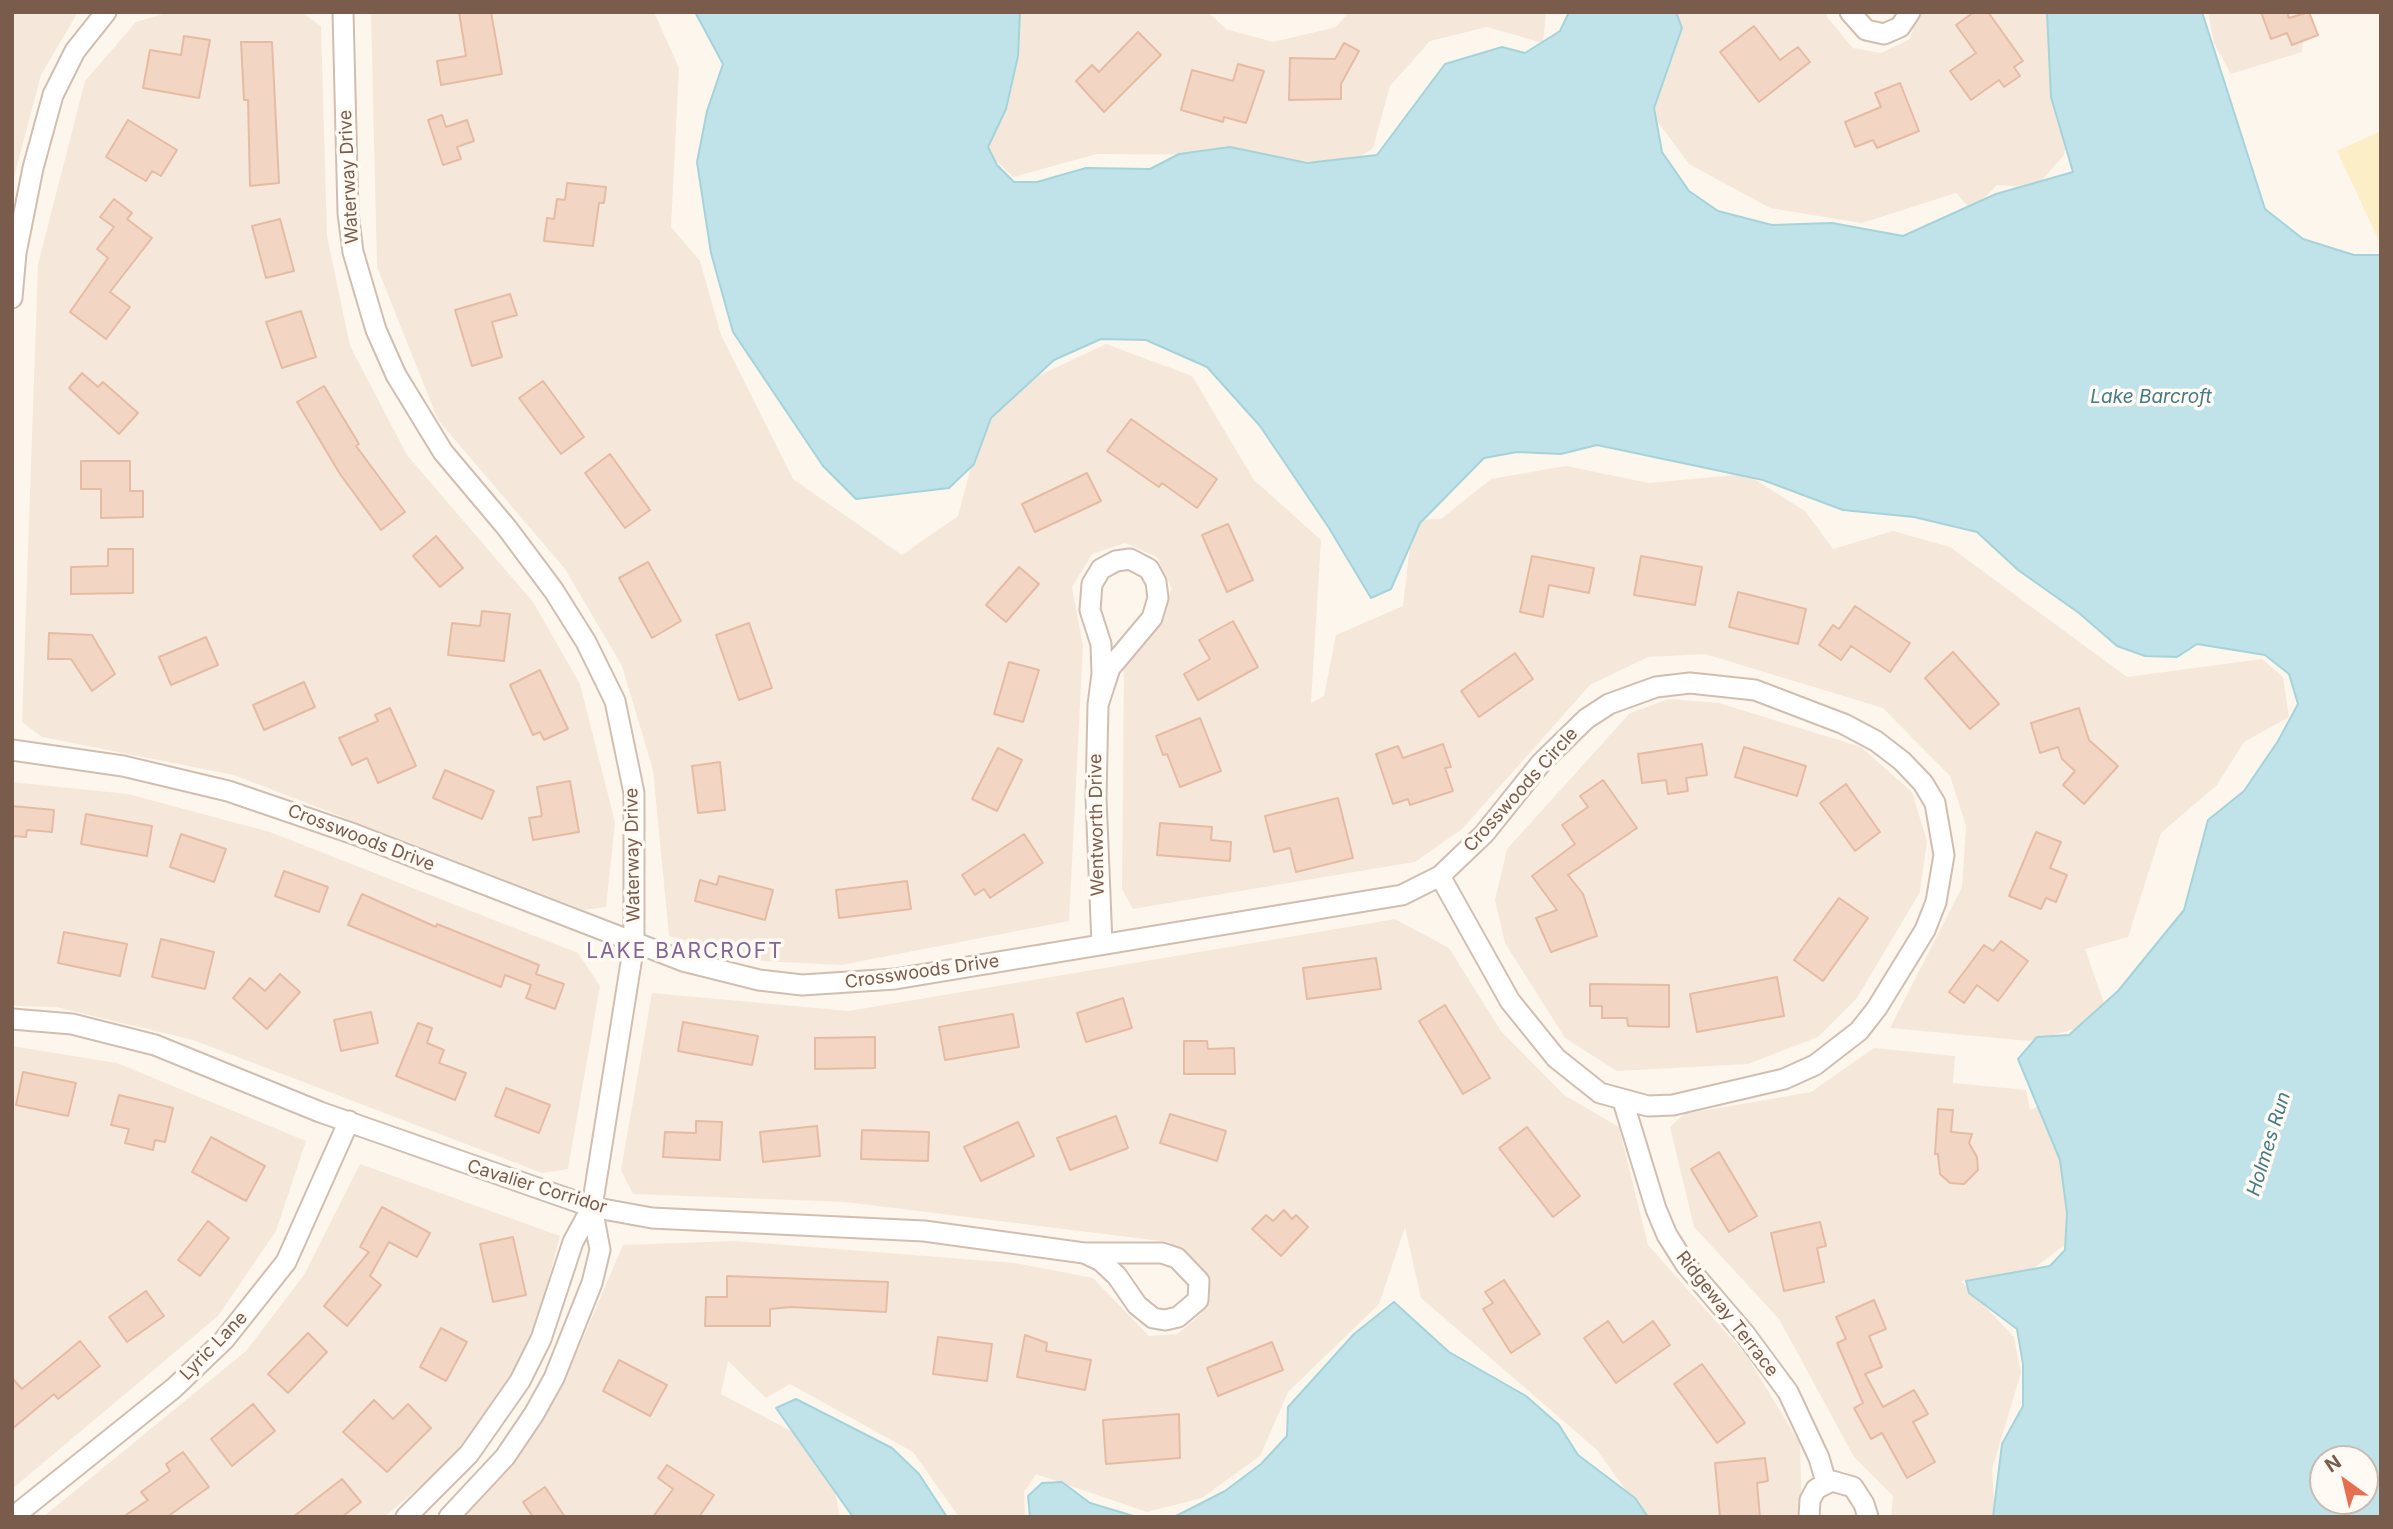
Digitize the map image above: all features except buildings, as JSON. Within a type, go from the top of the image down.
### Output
[{"type":"street","points":[[12,298],[16,253],[33,168],[53,95],[75,51],[106,12]]},
{"type":"street","name":"Waterway Drive","points":[[343,12],[348,214],[365,300],[396,375],[416,412],[443,452],[554,591],[586,642],[615,701],[634,793],[634,944],[592,1207],[600,1250],[593,1283],[554,1378],[534,1414],[505,1457],[449,1517]]},
{"type":"street","points":[[1850,12],[1867,30],[1884,34],[1900,27],[1910,12]]},
{"type":"street","name":"Wentworth Drive","points":[[1098,705],[1104,682],[1115,658],[1155,612],[1158,598],[1153,574],[1143,564],[1130,559],[1116,561],[1101,569],[1092,584],[1089,601],[1101,644],[1102,674],[1098,705],[1096,798],[1102,944]]},
{"type":"street","name":"Crosswoods Circle","points":[[1690,683],[1723,684],[1784,699],[1875,741],[1902,761],[1923,783],[1935,803],[1942,829],[1944,855],[1936,902],[1925,930],[1877,1008],[1859,1031],[1815,1065],[1784,1079],[1673,1105],[1648,1106],[1600,1093],[1581,1080],[1536,1037],[1510,1001],[1440,876],[1484,834],[1541,763],[1586,719],[1609,704],[1656,687],[1690,683]]},
{"type":"street","name":"Crosswoods Drive","points":[[12,750],[123,766],[254,799],[354,834],[634,944],[729,974],[802,985],[895,979],[1402,895],[1440,876]]},
{"type":"street","name":"Cavalier Corridor","points":[[12,1019],[72,1024],[155,1045],[349,1121],[592,1207],[652,1218],[924,1231],[1084,1253],[1162,1253],[1177,1258],[1188,1266],[1199,1281],[1198,1300],[1178,1317],[1165,1320],[1153,1318],[1137,1306],[1117,1276],[1101,1261],[1084,1253]]},
{"type":"street","name":"Ridgeway Terrace","points":[[1623,1101],[1656,1209],[1667,1235],[1686,1265],[1745,1334],[1788,1392],[1819,1458],[1826,1482]]},
{"type":"street","name":"Lyric Lane","points":[[13,1517],[174,1388],[224,1340],[286,1262],[349,1121]]},
{"type":"street","points":[[406,1517],[469,1454],[520,1381],[541,1339],[573,1242],[592,1207]]},
{"type":"street","points":[[1809,1517],[1810,1500],[1816,1489],[1826,1482],[1843,1482],[1853,1487],[1864,1504],[1868,1517]]},
{"type":"shaded area","points":[[12,12],[78,12],[41,75],[12,185]]},
{"type":"shaded area","points":[[170,12],[301,12],[321,26],[327,236],[350,346],[407,455],[533,602],[580,684],[615,822],[606,907],[584,910],[234,775],[42,737],[22,722],[38,264],[85,81],[136,22]]},
{"type":"shaded area","points":[[371,12],[654,12],[679,68],[671,227],[700,261],[721,335],[793,479],[902,555],[958,516],[989,399],[1106,344],[1192,376],[1254,480],[1321,540],[1311,703],[1324,696],[1336,635],[1403,606],[1413,520],[1441,519],[1491,479],[1566,466],[1649,483],[1746,474],[1805,511],[1833,549],[1893,531],[1950,547],[2127,677],[2262,659],[2283,677],[2289,717],[2244,742],[2217,785],[2161,833],[2128,937],[2085,949],[2104,1003],[2095,1024],[2029,1041],[1890,1028],[1962,887],[1966,826],[1950,776],[1883,708],[1705,654],[1648,657],[1590,685],[1462,829],[1415,862],[1133,909],[1122,889],[1124,669],[1172,589],[1157,557],[1125,543],[1092,554],[1072,587],[1083,646],[1069,921],[841,965],[761,961],[669,936],[653,770],[622,666],[565,569],[438,420],[377,267]]},
{"type":"shaded area","points":[[1019,12],[1208,12],[1226,29],[1273,42],[1336,27],[1349,12],[1546,12],[1543,43],[1487,27],[1430,41],[1390,86],[1373,148],[1349,164],[1307,161],[1263,179],[1224,155],[1097,154],[1013,177],[976,142],[1020,19]]},
{"type":"shaded area","points":[[1661,12],[1827,12],[1827,17],[1853,48],[1881,53],[1910,39],[1918,12],[2049,12],[2070,123],[2064,155],[2035,188],[1997,185],[1972,211],[1956,193],[1862,223],[1770,208],[1689,164],[1652,114]]},
{"type":"shaded area","points":[[2208,12],[2305,12],[2302,52],[2231,74],[2214,43]]},
{"type":"shaded area","points":[[1669,699],[1719,703],[1861,747],[1912,792],[1927,841],[1920,892],[1857,998],[1818,1037],[1748,1064],[1617,1071],[1565,1038],[1505,943],[1495,900],[1507,849],[1630,713]]},
{"type":"shaded area","points":[[12,782],[128,794],[270,832],[578,953],[600,986],[568,1169],[542,1173],[193,1040],[56,1007],[12,1006]]},
{"type":"shaded area","points":[[1395,919],[1449,948],[1501,1031],[1564,1095],[1619,1127],[1648,1245],[1747,1356],[1800,1444],[1802,1517],[1645,1517],[1597,1450],[1421,1298],[1405,1227],[1379,1304],[1288,1392],[1260,1456],[1202,1498],[1147,1512],[1036,1474],[1024,1492],[1025,1517],[959,1517],[913,1452],[790,1384],[766,1398],[728,1361],[721,1394],[808,1440],[832,1475],[840,1517],[459,1517],[483,1497],[561,1389],[623,1245],[735,1241],[1015,1263],[1093,1278],[1149,1336],[1177,1334],[1201,1314],[1204,1271],[1169,1242],[845,1202],[633,1194],[621,1170],[652,993],[849,1011]]},
{"type":"shaded area","points":[[12,1046],[117,1063],[306,1141],[276,1231],[218,1316],[12,1489]]},
{"type":"shaded area","points":[[1874,1048],[1955,1056],[1953,1083],[2026,1090],[2030,1110],[2039,1106],[2059,1153],[2070,1241],[2030,1271],[1961,1281],[2014,1337],[2021,1373],[1992,1469],[1995,1517],[1891,1517],[1893,1496],[1854,1457],[1779,1319],[1694,1227],[1670,1127],[1684,1114],[1811,1092]]},
{"type":"shaded area","points":[[360,1164],[560,1236],[532,1342],[459,1454],[384,1517],[43,1517],[246,1351],[304,1275]]},
{"type":"sand","points":[[2381,131],[2381,243],[2380,243],[2337,151]]},
{"type":"water","name":"Lake Barcroft","points":[[695,12],[1020,12],[1018,56],[1006,109],[988,147],[997,165],[1014,182],[1037,182],[1086,168],[1150,169],[1179,154],[1230,147],[1307,163],[1377,155],[1445,64],[1502,47],[1525,53],[1560,31],[1569,12],[1676,12],[1682,28],[1654,108],[1662,152],[1689,191],[1718,211],[1772,225],[1832,223],[1903,236],[1996,194],[2073,172],[2051,97],[2047,12],[2202,12],[2265,209],[2303,239],[2354,255],[2381,255],[2381,1517],[1993,1517],[2002,1444],[2023,1406],[2023,1364],[2017,1329],[1969,1293],[1966,1281],[2050,1266],[2065,1250],[2067,1213],[2060,1160],[2018,1059],[2037,1037],[2069,1035],[2118,991],[2184,910],[2208,820],[2244,791],[2278,741],[2298,704],[2289,674],[2265,655],[2197,644],[2177,657],[2145,656],[2117,646],[2079,613],[2018,570],[1977,532],[1914,517],[1843,510],[1763,480],[1597,445],[1561,454],[1517,452],[1484,458],[1420,523],[1391,589],[1371,598],[1329,528],[1260,426],[1207,367],[1146,340],[1101,339],[1054,360],[991,418],[974,464],[949,488],[856,499],[823,466],[733,332],[711,253],[697,162],[707,111],[723,64]]},
{"type":"water","points":[[1394,1302],[1449,1352],[1526,1396],[1559,1425],[1578,1455],[1635,1498],[1648,1517],[1174,1517],[1225,1491],[1261,1464],[1287,1436],[1288,1407],[1354,1334]]},
{"type":"water","points":[[796,1399],[892,1448],[919,1474],[947,1517],[853,1517],[776,1408]]},
{"type":"water","points":[[1062,1482],[1090,1503],[1137,1517],[1030,1517],[1028,1496],[1042,1483]]},
{"type":"district","name":"LAKE BARCROFT","points":[[685,952]]},
{"type":"water label","name":"Holmes Run","points":[[2269,1144]]}]
